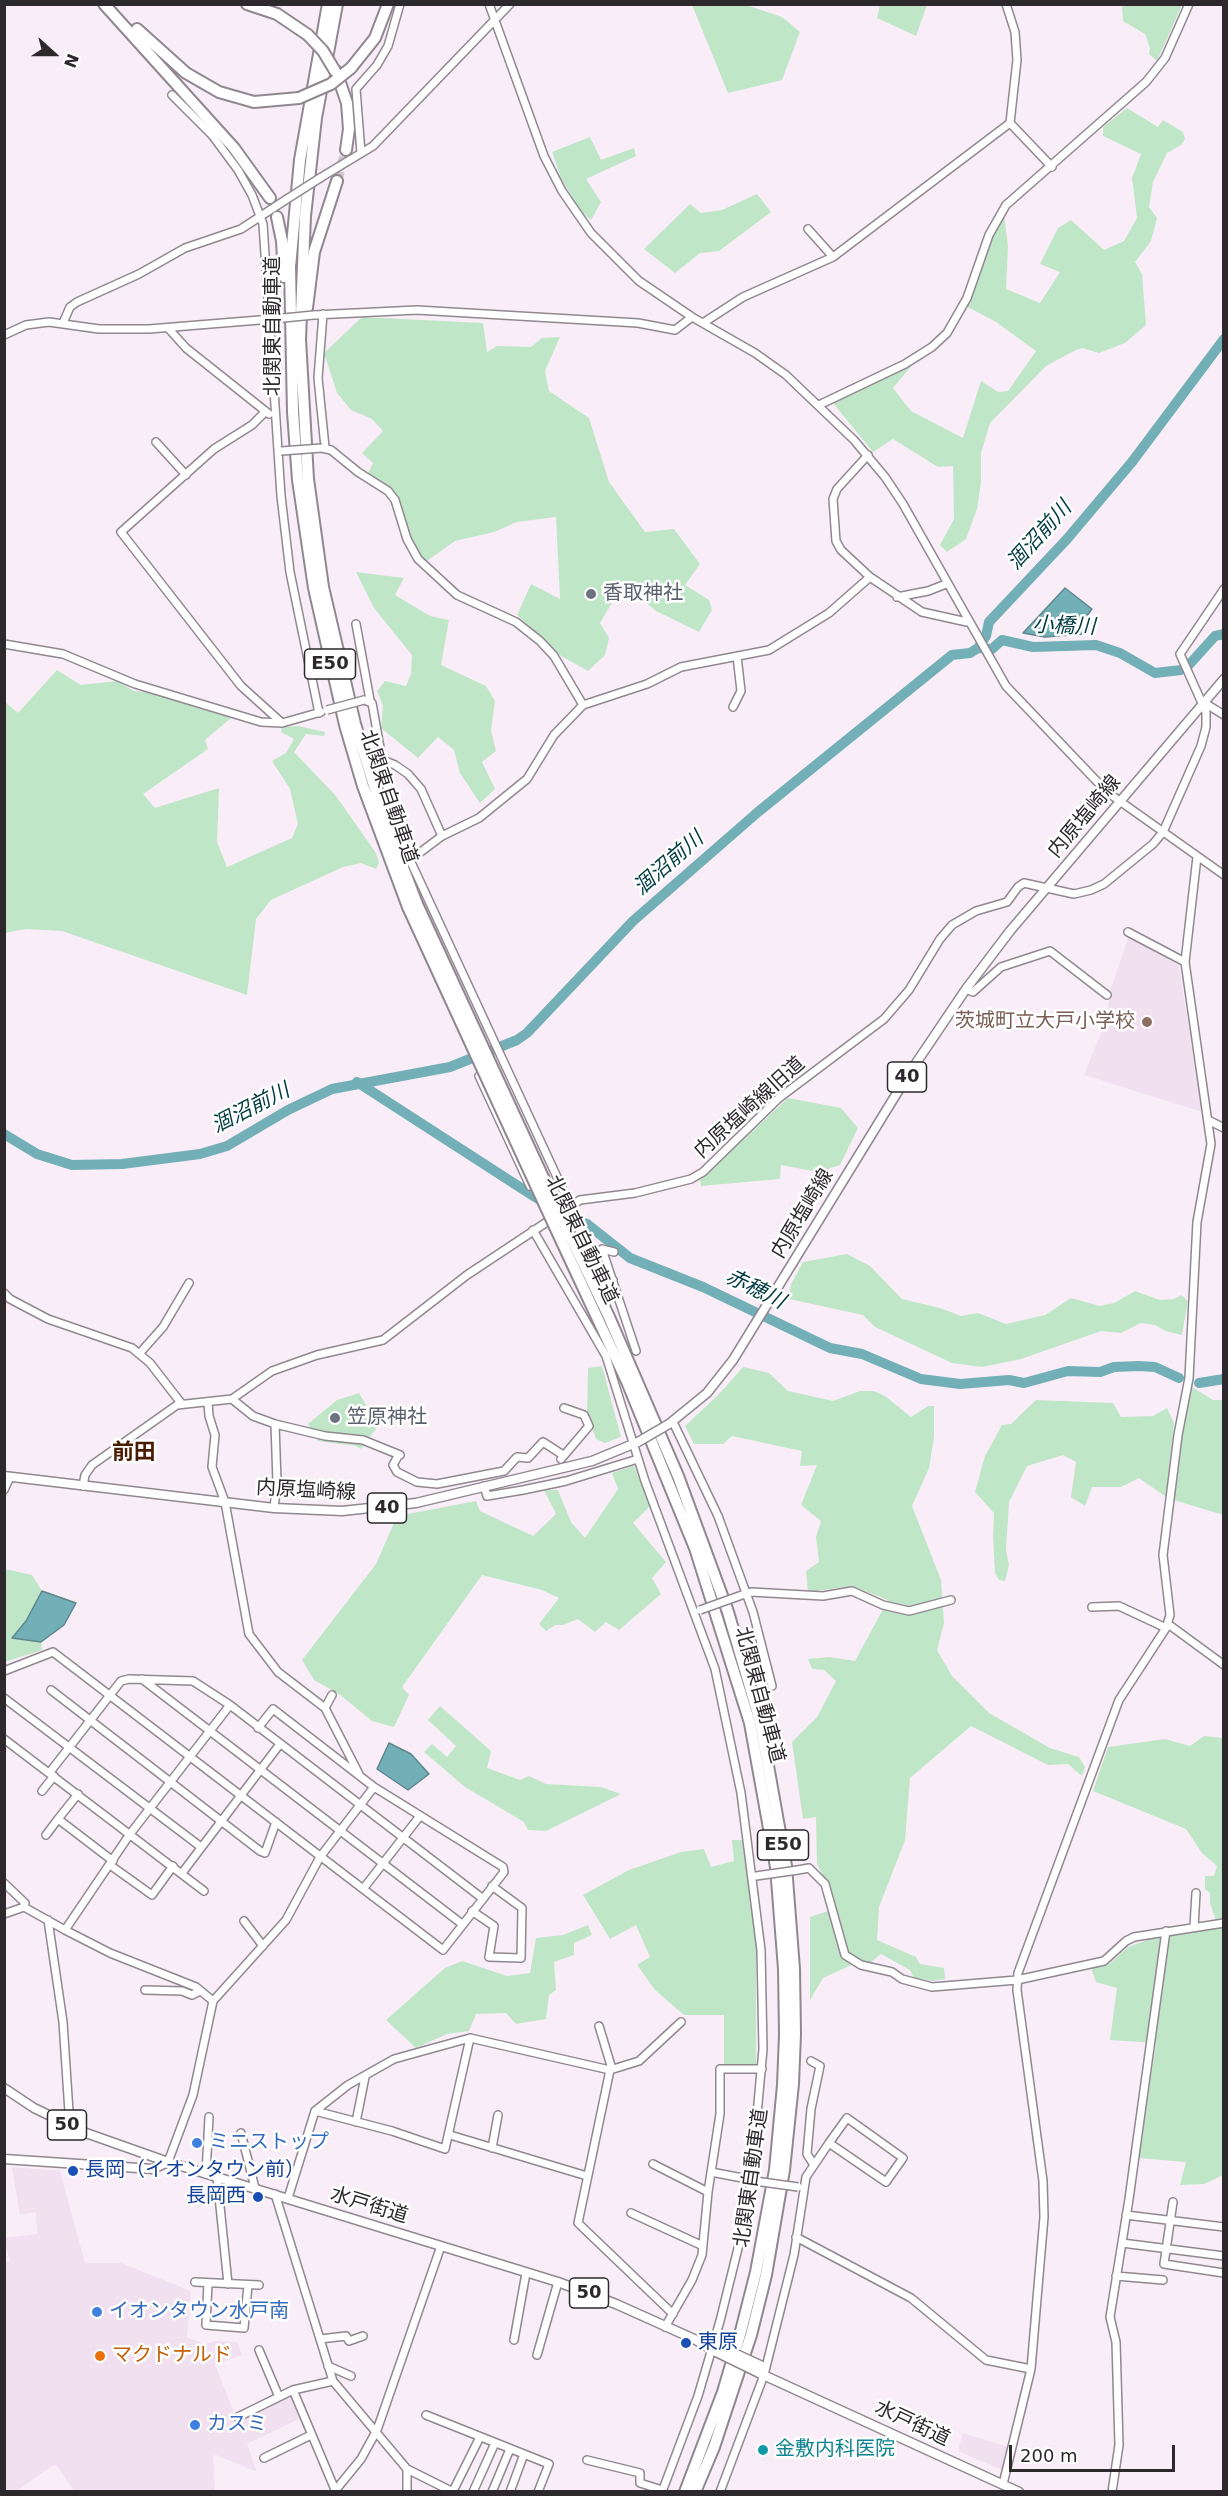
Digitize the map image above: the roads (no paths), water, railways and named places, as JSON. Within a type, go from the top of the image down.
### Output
[{"type":"highway","points":[[104,4],[234,148],[270,198]]},
{"type":"highway","points":[[111,4],[174,63],[205,86],[254,102],[299,98],[331,84],[351,68],[375,38],[388,4]]},
{"type":"highway","points":[[247,4],[277,14],[308,35],[323,51],[335,71],[347,103],[349,129],[346,150]]},
{"type":"highway","name":"北関東自動車道","points":[[328,4],[306,117],[294,215],[290,299],[293,412],[307,543],[333,679],[363,786],[412,906],[560,1226],[628,1384],[699,1559],[750,1723],[777,1877],[783,1959],[785,2035],[775,2170],[756,2272],[741,2331],[723,2392],[684,2492]]},
{"type":"highway","name":"北関東自動車道","points":[[337,4],[316,118],[305,216],[300,339],[304,438],[316,543],[338,657],[373,783],[412,906]]},
{"type":"highway","points":[[304,438],[306,330],[310,284],[320,229],[337,181]]},
{"type":"highway","points":[[277,218],[282,241],[286,339],[293,412]]},
{"type":"highway","name":"北関東自動車道","points":[[560,1226],[609,1317],[678,1476],[728,1612],[760,1721],[786,1866],[793,1958],[795,2034],[793,2084],[784,2170],[766,2275],[751,2335],[714,2447],[695,2492]]},
{"type":"main road","name":"内原塩崎線","points":[[7,1476],[274,1508],[312,1511],[364,1510],[416,1503],[592,1461],[636,1443],[671,1423],[707,1393],[733,1360],[908,1075],[966,989],[1047,888],[1224,680]]},
{"type":"main road","name":"水戸街道","points":[[4,2088],[34,2108],[70,2127],[134,2151],[558,2282],[715,2348],[1019,2492]]},
{"type":"main road","points":[[131,2168],[137,2161],[134,2151]]},
{"type":"main road","points":[[4,2159],[155,2169],[168,2162]]},
{"type":"street","points":[[361,153],[357,89],[388,46],[400,4]]},
{"type":"street","points":[[489,4],[541,149],[571,206],[591,233],[622,267],[692,317],[770,363],[819,405],[868,455],[903,504],[987,658],[1021,704],[1091,777],[1119,802],[1224,875]]},
{"type":"street","points":[[63,323],[70,307],[77,302],[139,274],[185,248],[233,232],[373,146],[510,4]]},
{"type":"street","points":[[703,323],[743,297],[833,257],[1010,123],[1017,60],[1015,32],[1006,4]]},
{"type":"street","points":[[819,405],[905,364],[940,339],[961,312],[989,235],[1006,205],[1052,167],[1155,72],[1179,32],[1189,4]]},
{"type":"street","points":[[172,95],[202,124],[224,151],[247,185],[260,216],[266,248],[274,416],[280,451],[290,572],[323,711]]},
{"type":"street","points":[[1010,123],[1052,167]]},
{"type":"street","points":[[808,229],[833,257]]},
{"type":"street","points":[[4,335],[33,324],[63,323],[99,329],[169,329],[323,314],[417,309],[638,322],[675,330],[692,317]]},
{"type":"street","points":[[323,314],[318,378],[324,447]]},
{"type":"street","points":[[169,329],[186,348],[265,412],[274,416]]},
{"type":"street","points":[[265,412],[245,430],[214,449],[121,532],[241,686],[282,723]]},
{"type":"street","points":[[156,442],[186,475]]},
{"type":"street","points":[[280,451],[324,447],[392,495],[407,539],[424,566],[457,595],[516,622],[540,641],[554,656],[583,705]]},
{"type":"street","points":[[868,455],[837,489],[833,499],[836,541],[841,550],[870,577],[922,612],[969,624]]},
{"type":"street","points":[[410,860],[442,836],[479,818],[527,779],[554,735],[583,705],[646,684],[681,667],[769,650],[792,638],[829,613],[870,577]]},
{"type":"street","points":[[897,597],[928,591],[946,584]]},
{"type":"street","name":"内原塩崎線旧道","points":[[181,1403],[232,1399],[273,1371],[317,1355],[382,1340],[458,1282],[570,1205],[586,1198],[627,1195],[672,1186],[703,1172],[779,1098],[884,1019],[909,990],[933,948],[952,925],[976,911],[1007,902],[1018,886],[1024,883],[1074,894],[1098,887],[1153,844],[1163,832],[1201,746],[1207,720],[1203,702],[1180,654],[1224,589]]},
{"type":"street","points":[[356,624],[367,700],[395,822],[488,1033],[570,1205]]},
{"type":"street","points":[[4,644],[63,654],[119,678],[217,711],[261,722],[282,723],[367,700]]},
{"type":"street","points":[[734,707],[741,691],[737,656]]},
{"type":"street","points":[[1203,702],[1224,715]]},
{"type":"street","points":[[380,759],[408,774],[421,789],[442,836]]},
{"type":"street","points":[[1004,2484],[1031,2369],[1045,2199],[1017,1980],[1024,1955],[1112,1717],[1135,1671],[1167,1626],[1171,1606],[1163,1555],[1178,1435],[1189,1378],[1197,1222],[1211,1144],[1185,962],[1197,857]]},
{"type":"street","points":[[1128,932],[1185,962]]},
{"type":"street","points":[[966,989],[973,992],[1001,967],[1050,951],[1107,995]]},
{"type":"street","points":[[479,1076],[530,1186]]},
{"type":"street","points":[[1208,1120],[1224,1128]]},
{"type":"street","points":[[522,1169],[548,1158]]},
{"type":"street","points":[[534,1230],[606,1356],[636,1443],[638,1460],[697,1611],[715,1669],[741,1793],[754,1876],[761,1950],[762,2069],[753,2181],[715,2348],[688,2427],[662,2491],[640,2483],[640,2473],[587,2460]]},
{"type":"street","points":[[614,1252],[602,1249],[636,1351]]},
{"type":"street","points":[[604,1284],[614,1281]]},
{"type":"street","points":[[140,1354],[163,1327],[189,1283]]},
{"type":"street","points":[[4,1293],[10,1299],[48,1319],[118,1342],[140,1354],[181,1403],[92,1465],[85,1475],[84,1486]]},
{"type":"street","points":[[572,1298],[580,1294]]},
{"type":"street","points":[[232,1399],[253,1416],[275,1424],[326,1436],[363,1440],[399,1456],[393,1465],[397,1472],[417,1482],[437,1484],[504,1471],[517,1457],[528,1458],[543,1442],[562,1457],[589,1426],[584,1415],[564,1408]]},
{"type":"street","points":[[208,1402],[209,1416],[215,1434],[212,1467],[225,1502],[249,1634],[273,1667],[325,1708],[359,1774]]},
{"type":"street","points":[[671,1423],[718,1516],[772,1686]]},
{"type":"street","points":[[274,1508],[277,1482],[274,1455],[275,1424]]},
{"type":"street","points":[[484,1486],[487,1496],[638,1460]]},
{"type":"street","points":[[4,1490],[7,1476]]},
{"type":"street","points":[[697,1611],[744,1594],[823,1596],[852,1591],[898,1611],[909,1611],[951,1600]]},
{"type":"street","points":[[1092,1607],[1119,1606],[1167,1626],[1224,1665]]},
{"type":"street","points":[[4,1671],[53,1652],[443,1950],[504,1872],[503,1866],[374,1787],[273,1709],[258,1728]]},
{"type":"street","points":[[142,1679],[462,1924]]},
{"type":"street","points":[[42,1791],[70,1747],[121,1681],[142,1679],[193,1681],[230,1705],[482,1898]]},
{"type":"street","points":[[51,1690],[169,1783],[265,1853],[276,1822]]},
{"type":"street","points":[[325,1708],[332,1695]]},
{"type":"street","points":[[4,1698],[201,1847]]},
{"type":"street","points":[[65,1930],[130,1834],[230,1705]]},
{"type":"street","points":[[4,1739],[182,1872],[204,1891]]},
{"type":"street","points":[[182,1872],[280,1744]]},
{"type":"street","points":[[168,2162],[193,2095],[213,2001],[286,1920],[320,1857],[374,1787]]},
{"type":"street","points":[[46,1835],[78,1794]]},
{"type":"street","points":[[363,1889],[420,1816]]},
{"type":"street","points":[[58,1819],[152,1895],[173,1866]]},
{"type":"street","points":[[754,1876],[809,1868],[825,1884],[845,1955],[852,1961],[932,1987],[1017,1980],[1104,1961],[1126,1941],[1166,1931],[1224,1923]]},
{"type":"street","points":[[4,1884],[25,1903],[24,1907]]},
{"type":"street","points":[[472,1911],[494,1926],[489,1957],[521,1958],[522,1908],[492,1886]]},
{"type":"street","points":[[1194,1926],[1196,1893]]},
{"type":"street","points":[[4,1914],[24,1907],[65,1930],[200,1991],[213,2001]]},
{"type":"street","points":[[48,1920],[63,2022],[70,2127]]},
{"type":"street","points":[[244,1921],[263,1946]]},
{"type":"street","points":[[1112,2492],[1119,2445],[1116,2342],[1110,2317],[1166,1931]]},
{"type":"street","points":[[146,1990],[182,1991],[192,1995],[200,1991]]},
{"type":"street","points":[[288,2198],[315,2111],[348,2085],[394,2059],[462,2038],[470,2038],[611,2069],[639,2061],[681,2022]]},
{"type":"street","points":[[599,2026],[611,2069],[578,2223],[673,2314]]},
{"type":"street","points":[[315,2111],[392,2131],[446,2149],[470,2038]]},
{"type":"street","points":[[811,2061],[820,2066],[811,2109],[807,2154],[814,2164]]},
{"type":"street","points":[[665,2326],[700,2264],[704,2246],[708,2192],[720,2114],[720,2069],[762,2069]]},
{"type":"street","points":[[356,2122],[365,2077]]},
{"type":"street","points":[[492,2148],[498,2115]]},
{"type":"street","points":[[206,2174],[209,2117]]},
{"type":"street","points":[[720,2492],[762,2371],[787,2288],[796,2237],[800,2187],[814,2164],[829,2143],[847,2118],[903,2158],[886,2182],[829,2143]]},
{"type":"street","points":[[241,2133],[255,2188]]},
{"type":"street","points":[[450,2135],[587,2176]]},
{"type":"street","points":[[653,2164],[708,2192]]},
{"type":"street","points":[[711,2172],[753,2181],[800,2187]]},
{"type":"street","points":[[217,2177],[228,2284]]},
{"type":"street","points":[[275,2194],[333,2381],[377,2430],[407,2469],[453,2491],[480,2437]]},
{"type":"street","points":[[1173,2202],[1164,2264],[1224,2272]]},
{"type":"street","points":[[631,2212],[704,2246]]},
{"type":"street","points":[[1126,2215],[1224,2227]]},
{"type":"street","points":[[796,2237],[811,2247],[852,2265],[911,2298],[986,2360],[1031,2369]]},
{"type":"street","points":[[1122,2243],[1224,2256]]},
{"type":"street","points":[[293,2390],[335,2491],[361,2458],[377,2430],[441,2246]]},
{"type":"street","points":[[514,2340],[526,2272]]},
{"type":"street","points":[[1116,2276],[1162,2280]]},
{"type":"street","points":[[195,2282],[259,2285]]},
{"type":"street","points":[[537,2355],[558,2282]]},
{"type":"street","points":[[208,2283],[206,2325],[244,2328],[248,2284]]},
{"type":"street","points":[[320,2339],[346,2336],[349,2341],[363,2336]]},
{"type":"street","points":[[259,2350],[279,2397]]},
{"type":"street","points":[[328,2366],[351,2376]]},
{"type":"street","points":[[238,2417],[293,2390],[333,2381]]},
{"type":"street","points":[[426,2415],[549,2464],[538,2492]]},
{"type":"street","points":[[264,2458],[311,2435]]},
{"type":"street","points":[[473,2492],[495,2443]]},
{"type":"street","points":[[492,2492],[510,2449]]},
{"type":"street","points":[[510,2492],[524,2454]]},
{"type":"street","points":[[405,2491],[407,2469]]},
{"type":"water","points":[[1065,588],[1092,609],[1086,617],[1092,622],[1083,634],[1045,637],[1023,633]]},
{"type":"water","points":[[42,1591],[76,1603],[64,1625],[41,1642],[12,1638],[26,1621]]},
{"type":"water","points":[[389,1743],[411,1754],[429,1774],[408,1790],[377,1769]]},
{"type":"waterway","name":"涸沼前川","points":[[4,1134],[37,1154],[72,1165],[122,1164],[200,1154],[227,1146],[288,1110],[332,1089],[450,1067],[517,1040],[527,1033],[633,921],[758,812],[952,655],[970,653],[978,648],[986,636],[989,622],[1067,539],[1132,462],[1224,339]]},
{"type":"waterway","name":"小橋川","points":[[1187,667],[1215,636],[1224,634]]},
{"type":"waterway","name":"小橋川","points":[[978,648],[992,649],[1002,640],[1033,647],[1096,645],[1120,653],[1155,673],[1181,670]]},
{"type":"waterway","name":"赤穂川","points":[[357,1082],[535,1197],[570,1218],[587,1224],[630,1258],[703,1287],[830,1348],[862,1354],[921,1379],[960,1384],[1009,1380],[1024,1383],[1068,1371],[1100,1372],[1114,1367],[1139,1366],[1155,1367],[1179,1378]]},
{"type":"waterway","name":"赤穂川","points":[[1199,1383],[1224,1379]]},
{"type":"tunnel","points":[[337,181],[346,150]]},
{"type":"place","name":"香取神社","points":[[591,594]]},
{"type":"place","name":"茨城町立大戸小学校","points":[[1147,1022]]},
{"type":"place","name":"笠原神社","points":[[335,1418]]},
{"type":"place","name":"ミニストップ","points":[[197,2143]]},
{"type":"place","name":"長岡（イオンタウン前）","points":[[73,2171]]},
{"type":"place","name":"長岡西","points":[[258,2197]]},
{"type":"place","name":"イオンタウン水戸南","points":[[97,2312]]},
{"type":"place","name":"東原","points":[[686,2343]]},
{"type":"place","name":"マクドナルド","points":[[100,2356]]},
{"type":"place","name":"カスミ","points":[[195,2425]]},
{"type":"place","name":"金敷内科医院","points":[[763,2450]]},
{"type":"district","name":"前田","points":[[134,1453]]}]
